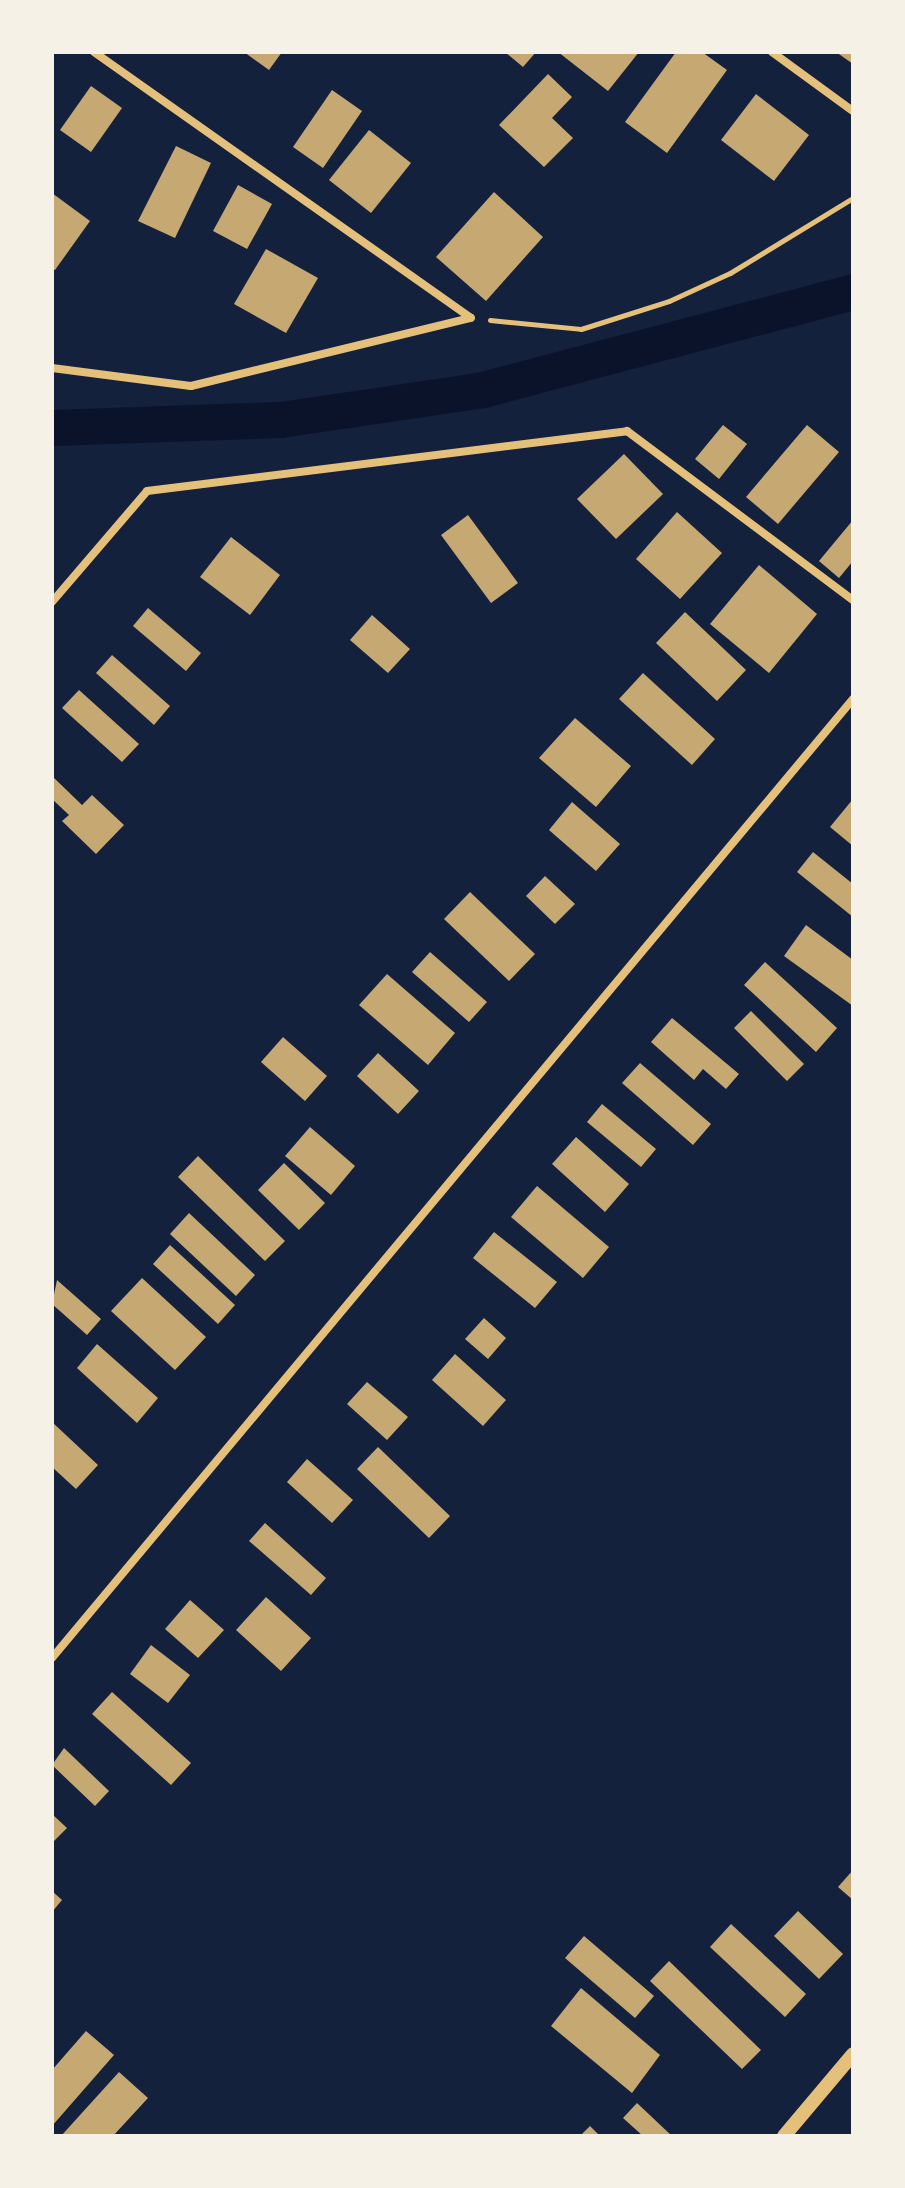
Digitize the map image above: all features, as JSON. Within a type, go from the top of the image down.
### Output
[{"type":"street","points":[[94,52],[471,318]]},
{"type":"street","points":[[772,52],[853,111]]},
{"type":"street","points":[[52,368],[191,386],[471,318]]},
{"type":"street","points":[[52,602],[147,491],[627,431],[853,600]]},
{"type":"street","points":[[52,1658],[853,699]]},
{"type":"street","points":[[784,2136],[853,2054]]},
{"type":"path","points":[[471,318],[581,329],[669,301],[730,273],[853,198]]},
{"type":"building","points":[[244,52],[282,52],[269,70]]},
{"type":"building","points":[[505,52],[536,52],[523,67]]},
{"type":"building","points":[[558,52],[639,52],[608,91]]},
{"type":"building","points":[[676,52],[702,52],[727,70],[667,153],[625,122]]},
{"type":"building","points":[[836,52],[853,52],[853,64]]},
{"type":"building","points":[[548,74],[572,97],[552,118],[573,138],[544,167],[499,125]]},
{"type":"building","points":[[91,86],[122,108],[91,152],[60,130]]},
{"type":"building","points":[[332,90],[362,111],[323,168],[293,147]]},
{"type":"building","points":[[756,94],[809,135],[774,181],[721,140]]},
{"type":"building","points":[[369,130],[411,163],[371,213],[329,180]]},
{"type":"building","points":[[176,146],[211,163],[175,238],[138,221]]},
{"type":"building","points":[[238,185],[272,204],[247,249],[213,231]]},
{"type":"building","points":[[494,192],[543,237],[486,301],[436,257]]},
{"type":"building","points":[[52,193],[90,221],[55,270],[52,269]]},
{"type":"building","points":[[266,249],[318,278],[286,333],[234,304]]},
{"type":"building","points":[[723,425],[747,444],[719,479],[695,459]]},
{"type":"building","points":[[807,425],[839,452],[778,524],[746,497]]},
{"type":"building","points":[[624,454],[663,494],[616,539],[577,499]]},
{"type":"building","points":[[677,512],[722,553],[680,599],[636,559]]},
{"type":"building","points":[[468,515],[518,583],[491,603],[441,535]]},
{"type":"building","points":[[853,520],[853,561],[839,578],[819,561]]},
{"type":"building","points":[[231,537],[280,575],[250,615],[200,577]]},
{"type":"building","points":[[759,565],[817,614],[769,673],[710,624]]},
{"type":"building","points":[[148,608],[201,653],[186,671],[133,626]]},
{"type":"building","points":[[685,612],[746,670],[717,701],[656,643]]},
{"type":"building","points":[[372,615],[410,649],[388,673],[350,640]]},
{"type":"building","points":[[112,655],[170,706],[154,725],[96,673]]},
{"type":"building","points":[[643,673],[715,739],[692,765],[619,699]]},
{"type":"building","points":[[79,690],[139,744],[122,762],[62,708]]},
{"type":"building","points":[[575,718],[631,766],[596,807],[539,758]]},
{"type":"building","points":[[52,776],[82,805],[92,795],[124,825],[96,854],[62,821],[69,815],[52,799]]},
{"type":"building","points":[[853,799],[853,846],[830,827]]},
{"type":"building","points":[[572,802],[620,844],[596,871],[549,830]]},
{"type":"building","points":[[813,852],[853,884],[853,917],[797,872]]},
{"type":"building","points":[[545,876],[575,904],[555,924],[526,896]]},
{"type":"building","points":[[470,892],[535,954],[509,981],[444,919]]},
{"type":"building","points":[[806,925],[853,960],[853,1006],[784,956]]},
{"type":"building","points":[[430,952],[487,1002],[469,1022],[412,972]]},
{"type":"building","points":[[765,962],[837,1028],[816,1052],[744,985]]},
{"type":"building","points":[[387,974],[455,1033],[428,1065],[359,1005]]},
{"type":"building","points":[[751,1011],[804,1064],[787,1081],[734,1028]]},
{"type":"building","points":[[672,1018],[739,1074],[726,1089],[703,1069],[694,1080],[651,1042]]},
{"type":"building","points":[[283,1037],[327,1076],[305,1101],[261,1062]]},
{"type":"building","points":[[378,1053],[419,1091],[398,1114],[357,1076]]},
{"type":"building","points":[[640,1063],[711,1124],[693,1145],[622,1083]]},
{"type":"building","points":[[602,1104],[656,1149],[641,1167],[587,1122]]},
{"type":"building","points":[[310,1127],[355,1166],[331,1195],[285,1156]]},
{"type":"building","points":[[576,1137],[629,1184],[605,1212],[552,1164]]},
{"type":"building","points":[[198,1156],[285,1241],[265,1261],[178,1177]]},
{"type":"building","points":[[284,1163],[325,1203],[299,1230],[258,1190]]},
{"type":"building","points":[[537,1186],[609,1247],[583,1278],[511,1217]]},
{"type":"building","points":[[189,1213],[255,1275],[236,1296],[170,1234]]},
{"type":"building","points":[[494,1232],[557,1282],[535,1308],[473,1258]]},
{"type":"building","points":[[170,1245],[235,1305],[218,1324],[153,1264]]},
{"type":"building","points":[[142,1278],[206,1337],[175,1370],[111,1311]]},
{"type":"building","points":[[57,1280],[101,1319],[87,1335],[52,1304]]},
{"type":"building","points":[[484,1318],[506,1338],[488,1359],[465,1339]]},
{"type":"building","points":[[97,1344],[158,1398],[137,1423],[77,1368]]},
{"type":"building","points":[[455,1354],[506,1400],[483,1426],[432,1380]]},
{"type":"building","points":[[367,1382],[408,1417],[387,1440],[347,1404]]},
{"type":"building","points":[[52,1422],[98,1465],[76,1489],[52,1467]]},
{"type":"building","points":[[378,1447],[450,1516],[429,1538],[357,1469]]},
{"type":"building","points":[[307,1459],[353,1500],[332,1523],[287,1482]]},
{"type":"building","points":[[265,1523],[326,1578],[311,1595],[249,1541]]},
{"type":"building","points":[[266,1597],[311,1638],[281,1671],[236,1630]]},
{"type":"building","points":[[190,1600],[224,1630],[198,1658],[165,1629]]},
{"type":"building","points":[[151,1645],[190,1675],[168,1703],[130,1674]]},
{"type":"building","points":[[112,1692],[191,1763],[171,1785],[92,1714]]},
{"type":"building","points":[[64,1748],[109,1791],[95,1806],[52,1765]]},
{"type":"building","points":[[52,1814],[67,1828],[52,1843]]},
{"type":"building","points":[[853,1870],[853,1900],[838,1887]]},
{"type":"building","points":[[52,1891],[62,1900],[52,1912]]},
{"type":"building","points":[[798,1911],[843,1954],[819,1979],[774,1936]]},
{"type":"building","points":[[731,1924],[806,1994],[785,2017],[710,1947]]},
{"type":"building","points":[[584,1936],[654,1996],[635,2018],[565,1958]]},
{"type":"building","points":[[669,1961],[761,2050],[742,2069],[650,1981]]},
{"type":"building","points":[[581,1988],[660,2055],[632,2093],[551,2026]]},
{"type":"building","points":[[86,2031],[114,2055],[52,2126],[52,2070]]},
{"type":"building","points":[[119,2072],[148,2098],[113,2136],[61,2136]]},
{"type":"building","points":[[637,2103],[672,2136],[643,2136],[623,2118]]},
{"type":"building","points":[[590,2126],[600,2136],[580,2136]]},
{"type":"waterway","points":[[52,428],[281,420],[483,390],[853,292]]}]
